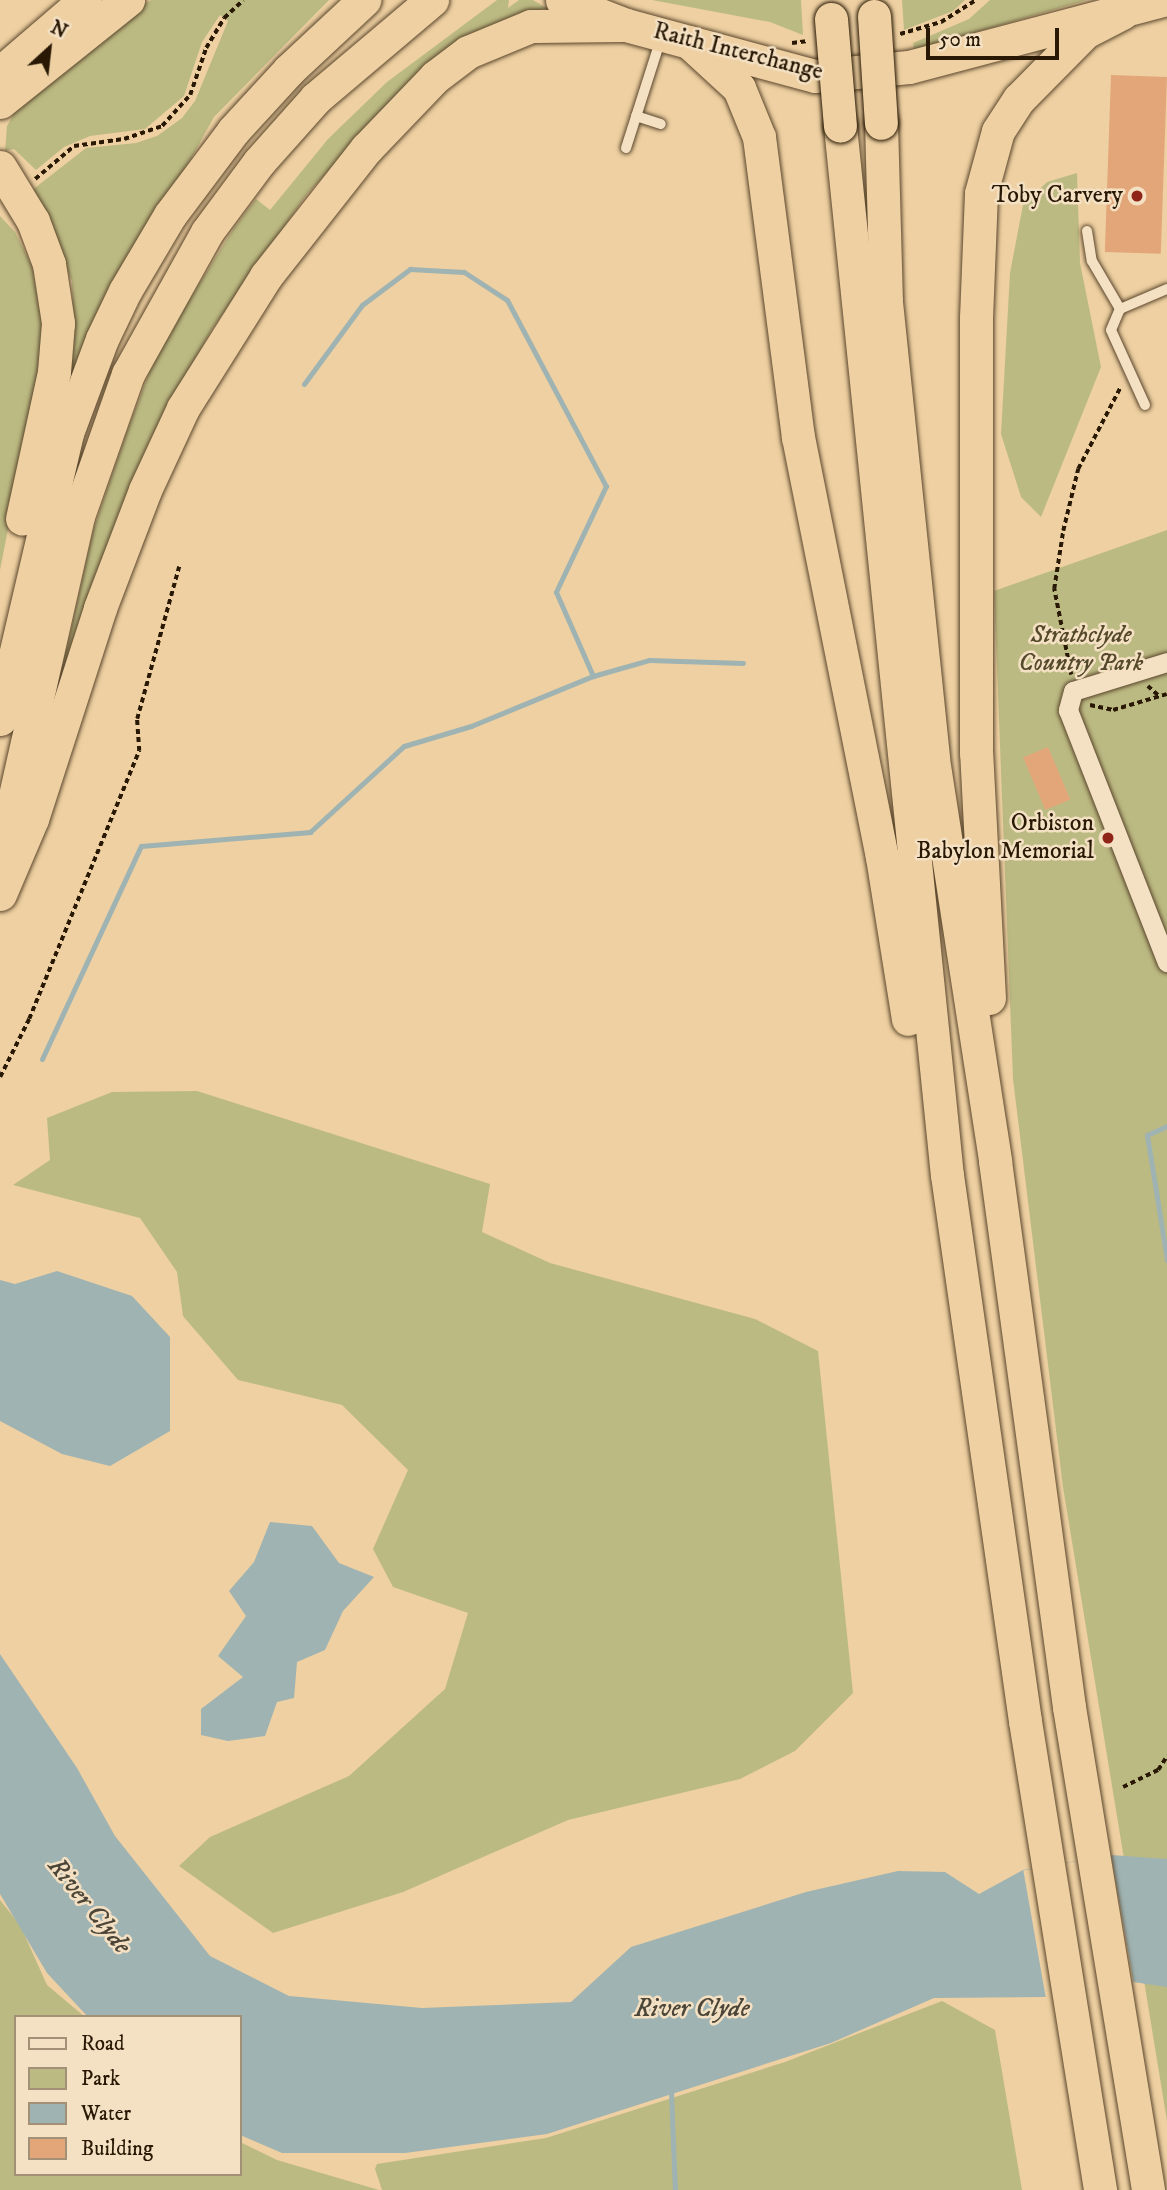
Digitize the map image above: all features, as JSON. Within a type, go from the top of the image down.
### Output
[{"type":"highway","points":[[2,76],[73,0]]},
{"type":"highway","points":[[32,45],[85,0]]},
{"type":"highway","points":[[0,102],[128,0]]},
{"type":"highway","points":[[0,719],[67,433],[102,339],[125,291],[170,215],[233,131],[289,69],[364,0]]},
{"type":"highway","points":[[0,855],[10,823],[78,516],[134,363],[207,232],[259,162],[316,98],[432,0]]},
{"type":"highway","name":"Raith Interchange","points":[[562,0],[626,25],[815,76],[858,75],[909,67],[1122,13],[1162,0]]},
{"type":"highway","points":[[995,1160],[976,753],[976,318],[981,193],[998,131],[1019,99],[1085,33],[1122,13]]},
{"type":"highway","points":[[881,17],[886,302],[933,759],[995,1160],[1069,1707],[1148,2190]]},
{"type":"highway","points":[[826,20],[840,126],[947,1175],[1025,1721],[1100,2190]]},
{"type":"highway","points":[[0,894],[32,820],[100,608],[145,490],[183,408],[266,276],[366,149],[435,77],[468,52],[531,26],[626,25]]},
{"type":"highway","points":[[676,38],[739,88],[759,137],[798,437],[882,857],[915,1061],[947,1175]]},
{"type":"highway","points":[[0,628],[54,372],[55,294],[41,245],[13,170]]},
{"type":"highway","points":[[0,199],[41,245]]},
{"type":"street","points":[[1167,662],[1072,696],[1068,710],[1167,962]]},
{"type":"lane","points":[[626,148],[636,116],[676,38]]},
{"type":"lane","points":[[636,116],[661,124]]},
{"type":"lane","points":[[1087,231],[1092,261],[1120,309]]},
{"type":"lane","points":[[1145,405],[1111,330],[1120,309],[1167,289]]},
{"type":"path","points":[[13,170],[32,181],[74,146],[124,139],[162,126],[190,95],[206,48],[224,18],[243,0]]},
{"type":"path","points":[[881,17],[941,22],[976,0]]},
{"type":"path","points":[[786,43],[826,20]]},
{"type":"path","points":[[1128,371],[1078,469],[1063,531],[1054,589],[1072,696],[1113,710],[1167,694]]},
{"type":"path","points":[[0,1077],[29,1019],[139,751],[137,719],[179,567]]},
{"type":"path","points":[[1123,1787],[1158,1770],[1167,1756]]},
{"type":"green space","points":[[151,0],[329,0],[214,117],[66,384],[74,339],[72,281],[31,191],[86,148],[136,143],[157,136],[182,118],[195,101],[228,21],[220,15],[202,42],[184,96],[145,129],[90,136],[64,147],[36,170],[14,149],[5,151],[7,126],[16,110],[111,24]]},
{"type":"green space","points":[[497,0],[509,0],[508,8],[519,0],[533,0],[548,9],[513,19],[410,80],[307,194],[212,329],[151,438],[56,698],[93,531],[157,352],[234,228],[256,199],[270,210],[328,139],[387,82]]},
{"type":"green space","points":[[652,0],[801,0],[803,35],[770,22]]},
{"type":"green space","points":[[902,0],[965,0],[953,11],[904,30]]},
{"type":"green space","points":[[990,0],[1087,0],[914,50],[913,43],[969,19]]},
{"type":"green space","points":[[1077,173],[1080,263],[1101,367],[1041,517],[1021,497],[1001,434],[1010,273],[1023,205],[1047,182]]},
{"type":"green space","points":[[0,216],[15,232],[32,266],[45,341],[0,570]]},
{"type":"green space","name":"Strathclyde Country Park","points":[[1167,530],[1167,2121],[1063,1487],[1013,1079],[994,591]]},
{"type":"green space","points":[[197,1091],[490,1184],[482,1232],[550,1263],[755,1319],[818,1351],[853,1693],[795,1751],[740,1779],[568,1820],[403,1892],[273,1933],[179,1866],[210,1837],[349,1776],[445,1689],[468,1613],[393,1587],[373,1549],[408,1470],[342,1405],[238,1380],[183,1316],[177,1272],[140,1218],[13,1185],[50,1160],[47,1118],[112,1092]]},
{"type":"green space","points":[[0,1900],[20,1925],[47,1985],[83,2015],[14,2015],[14,2176],[242,2176],[242,2143],[277,2160],[379,2190],[0,2190]]},
{"type":"green space","points":[[942,2001],[995,2030],[1022,2190],[382,2190],[375,2169],[377,2164],[546,2138],[785,2062]]},
{"type":"water","points":[[57,1271],[132,1296],[170,1337],[170,1431],[110,1466],[62,1454],[0,1421],[0,1280],[15,1284]]},
{"type":"water","points":[[270,1522],[312,1526],[339,1563],[374,1577],[343,1611],[325,1650],[297,1662],[294,1698],[277,1702],[265,1736],[228,1741],[201,1735],[201,1709],[243,1677],[218,1656],[246,1616],[229,1591],[254,1562]]},
{"type":"water","name":"River Clyde","points":[[0,1654],[77,1768],[115,1836],[210,1956],[289,1996],[422,2008],[571,2002],[631,1947],[806,1892],[898,1871],[945,1872],[979,1894],[1023,1870],[1111,1855],[1167,1859],[1167,1987],[1133,1982],[1045,1997],[934,1998],[831,2043],[547,2134],[405,2153],[282,2153],[242,2136],[242,2015],[86,2015],[47,1973],[0,1894]]},
{"type":"pier","points":[[1111,1855],[1133,1982],[1046,1997],[1023,1870]]},
{"type":"building","name":"Toby Carvery","points":[[1111,75],[1167,77],[1161,254],[1105,252]]},
{"type":"building","points":[[1048,747],[1070,799],[1045,810],[1023,758]]},
{"type":"waterway","points":[[304,384],[362,305],[410,269],[464,272],[507,300],[606,486],[556,592],[593,676]]},
{"type":"waterway","points":[[42,1059],[141,846],[310,832],[404,746],[471,726],[593,676],[649,660],[743,663]]},
{"type":"waterway","points":[[1167,1126],[1147,1135],[1167,1260]]},
{"type":"waterway","points":[[671,2092],[675,2190]]},
{"type":"place","name":"Toby Carvery","points":[[1137,196]]},
{"type":"place","name":"Orbiston Babylon Memorial","points":[[1108,838]]}]
